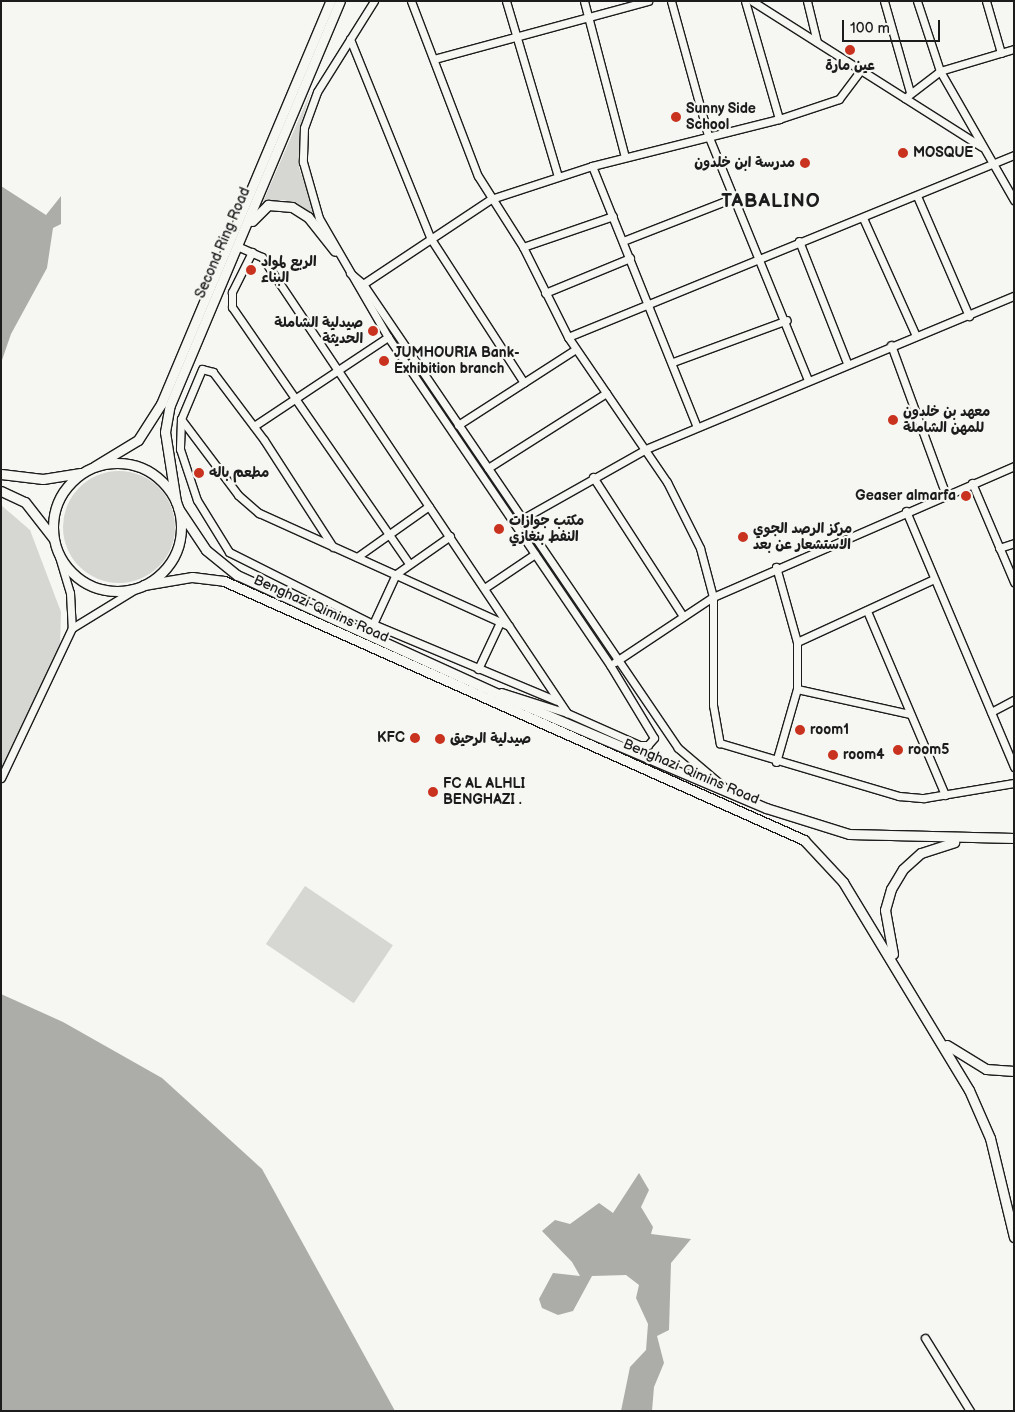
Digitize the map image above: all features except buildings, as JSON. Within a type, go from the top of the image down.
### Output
[{"type":"main road","name":"Second Ring Road","points":[[177,505],[167,458],[166,420],[242,236],[330,1]]},
{"type":"main road","name":"Second Ring Road","points":[[95,466],[130,446],[153,420],[287,116],[340,1]]},
{"type":"main road","points":[[242,236],[261,209],[282,204],[308,217],[335,251]]},
{"type":"main road","points":[[1,474],[43,479],[81,473],[95,466],[122,462],[149,471],[177,505],[206,550],[225,568],[491,691],[732,794],[849,834],[966,839],[1014,838]]},
{"type":"main road","points":[[81,473],[58,503],[54,538],[58,553],[74,575],[97,588],[140,587],[168,566],[176,553],[181,530],[177,505]]},
{"type":"main road","points":[[1,490],[25,502],[54,538]]},
{"type":"main road","name":"Benghazi-Qimins Road","points":[[140,587],[192,577],[224,581],[786,828],[832,866],[898,966],[943,1041],[990,1138],[1014,1237]]},
{"type":"main road","points":[[898,966],[886,933],[885,910],[891,889],[903,869],[921,853],[966,839]]},
{"type":"main road","points":[[943,1041],[986,1069],[1014,1071]]},
{"type":"street","points":[[374,1],[313,101],[302,145],[306,179],[335,251],[388,337],[652,729],[650,743],[639,745],[567,713],[491,691]]},
{"type":"street","points":[[410,1],[434,59],[470,157],[491,199],[523,247],[568,337],[646,449],[700,548],[713,597],[717,738],[724,748],[892,794],[945,795],[1014,783]]},
{"type":"street","points":[[506,1],[558,176]]},
{"type":"street","points":[[584,1],[625,157]]},
{"type":"street","points":[[434,59],[648,1]]},
{"type":"street","points":[[671,1],[708,135],[787,320],[808,380]]},
{"type":"street","points":[[745,1],[779,120]]},
{"type":"street","points":[[752,1],[982,147]]},
{"type":"street","points":[[807,1],[817,42]]},
{"type":"street","points":[[884,1],[910,92]]},
{"type":"street","points":[[917,1],[940,71],[1014,200]]},
{"type":"street","points":[[986,1],[1001,53]]},
{"type":"street","points":[[350,39],[431,239],[524,383]]},
{"type":"street","points":[[905,98],[910,92],[940,71],[1014,49]]},
{"type":"street","points":[[363,284],[491,199],[592,166],[708,135],[779,120],[839,99],[861,70]]},
{"type":"street","points":[[568,337],[646,303],[800,241],[863,218],[1014,155]]},
{"type":"street","points":[[592,166],[630,258],[646,303],[673,362],[697,427]]},
{"type":"street","points":[[917,196],[969,316]]},
{"type":"street","points":[[623,241],[736,197]]},
{"type":"street","points":[[523,247],[613,216]]},
{"type":"street","points":[[863,218],[916,336]]},
{"type":"street","points":[[800,241],[847,362]]},
{"type":"street","points":[[237,246],[262,258],[335,371],[486,587],[557,701],[567,713]]},
{"type":"street","points":[[252,252],[230,299],[295,398],[409,564]]},
{"type":"street","points":[[545,293],[630,258]]},
{"type":"street","points":[[350,273],[363,284],[678,748],[732,794]]},
{"type":"street","points":[[522,519],[594,476],[646,449],[847,362],[969,316],[1014,296]]},
{"type":"street","points":[[673,362],[787,320]]},
{"type":"street","points":[[254,426],[388,337]]},
{"type":"street","points":[[891,345],[946,495]]},
{"type":"street","points":[[458,425],[576,349]]},
{"type":"street","points":[[333,547],[254,426],[206,368],[198,374],[181,419],[185,468],[208,524],[228,552],[373,624],[557,701]]},
{"type":"street","points":[[429,398],[438,393]]},
{"type":"street","points":[[488,468],[606,393]]},
{"type":"street","points":[[439,413],[448,408]]},
{"type":"street","points":[[181,419],[248,505],[333,547],[510,626]]},
{"type":"street","points":[[610,665],[713,597],[776,567],[1014,466]]},
{"type":"street","points":[[594,476],[683,616]]},
{"type":"street","points":[[972,483],[1014,582]]},
{"type":"street","points":[[357,557],[429,506]]},
{"type":"street","points":[[906,511],[932,580],[1014,767]]},
{"type":"street","points":[[373,624],[396,574],[450,536]]},
{"type":"street","points":[[1000,548],[1014,543]]},
{"type":"street","points":[[1,778],[72,628],[70,593],[58,553]]},
{"type":"street","points":[[486,587],[535,554]]},
{"type":"street","points":[[776,567],[797,642],[797,689],[776,762]]},
{"type":"street","points":[[797,642],[932,580]]},
{"type":"street","points":[[72,628],[140,587]]},
{"type":"street","points":[[867,611],[945,795]]},
{"type":"street","points":[[478,669],[500,622]]},
{"type":"street","points":[[797,689],[910,714]]},
{"type":"street","points":[[991,712],[1014,700]]},
{"type":"street","points":[[926,1338],[970,1411]]},
{"type":"shaded area","points":[[311,91],[301,124],[299,168],[317,217],[285,200],[263,202]]},
{"type":"shaded area","points":[[1,186],[46,215],[61,196],[61,224],[53,228],[47,268],[11,334],[1,363]]},
{"type":"shaded area","points":[[119,471],[130,472],[140,476],[158,488],[170,506],[174,516],[174,538],[170,548],[158,566],[140,578],[130,582],[119,583],[108,582],[98,578],[80,566],[68,548],[64,538],[63,527],[64,516],[68,506],[80,488],[98,476],[108,472]]},
{"type":"shaded area","points":[[1,505],[30,530],[61,612],[60,647],[1,769]]},
{"type":"shaded area","points":[[305,886],[393,945],[354,1003],[266,944]]},
{"type":"shaded area","points":[[1,994],[63,1022],[162,1078],[262,1169],[395,1411],[1,1411]]},
{"type":"shaded area","points":[[639,1173],[649,1190],[641,1207],[653,1227],[651,1234],[691,1239],[671,1263],[669,1330],[657,1336],[664,1363],[654,1387],[652,1411],[621,1411],[630,1367],[646,1350],[648,1324],[636,1298],[639,1285],[626,1275],[592,1276],[573,1311],[558,1315],[542,1308],[539,1299],[553,1273],[580,1276],[572,1262],[542,1231],[555,1220],[570,1224],[599,1203],[613,1213]]},
{"type":"place","name":"عين مارة","points":[[850,50]]},
{"type":"place","name":"Sunny Side School","points":[[676,117]]},
{"type":"place","name":"MOSQUE","points":[[903,153]]},
{"type":"place","name":"مدرسة ابن خلدون","points":[[805,163]]},
{"type":"place","name":"الربع لمواد البناء","points":[[251,270]]},
{"type":"place","name":"صيدلية الشاملة الحديثة","points":[[373,331]]},
{"type":"place","name":"JUMHOURIA Bank- Exhibition branch","points":[[384,361]]},
{"type":"place","name":"معهد بن خلدون للمهن الشاملة","points":[[893,420]]},
{"type":"place","name":"مطعم باله","points":[[199,473]]},
{"type":"place","name":"Geaser almarfa","points":[[966,496]]},
{"type":"place","name":"مكتب جوازات النفط بنغازي","points":[[499,529]]},
{"type":"place","name":"مركز الرصد الجوي الاستشعار عن بعد","points":[[743,537]]},
{"type":"place","name":"room1","points":[[800,730]]},
{"type":"place","name":"KFC","points":[[415,738]]},
{"type":"place","name":"صيدلية الرحيق","points":[[440,739]]},
{"type":"place","name":"room5","points":[[898,750]]},
{"type":"place","name":"room4","points":[[833,755]]},
{"type":"place","name":"FC AL ALHLI BENGHAZI .","points":[[433,792]]},
{"type":"district","name":"TABALINO","points":[[771,202]]}]
